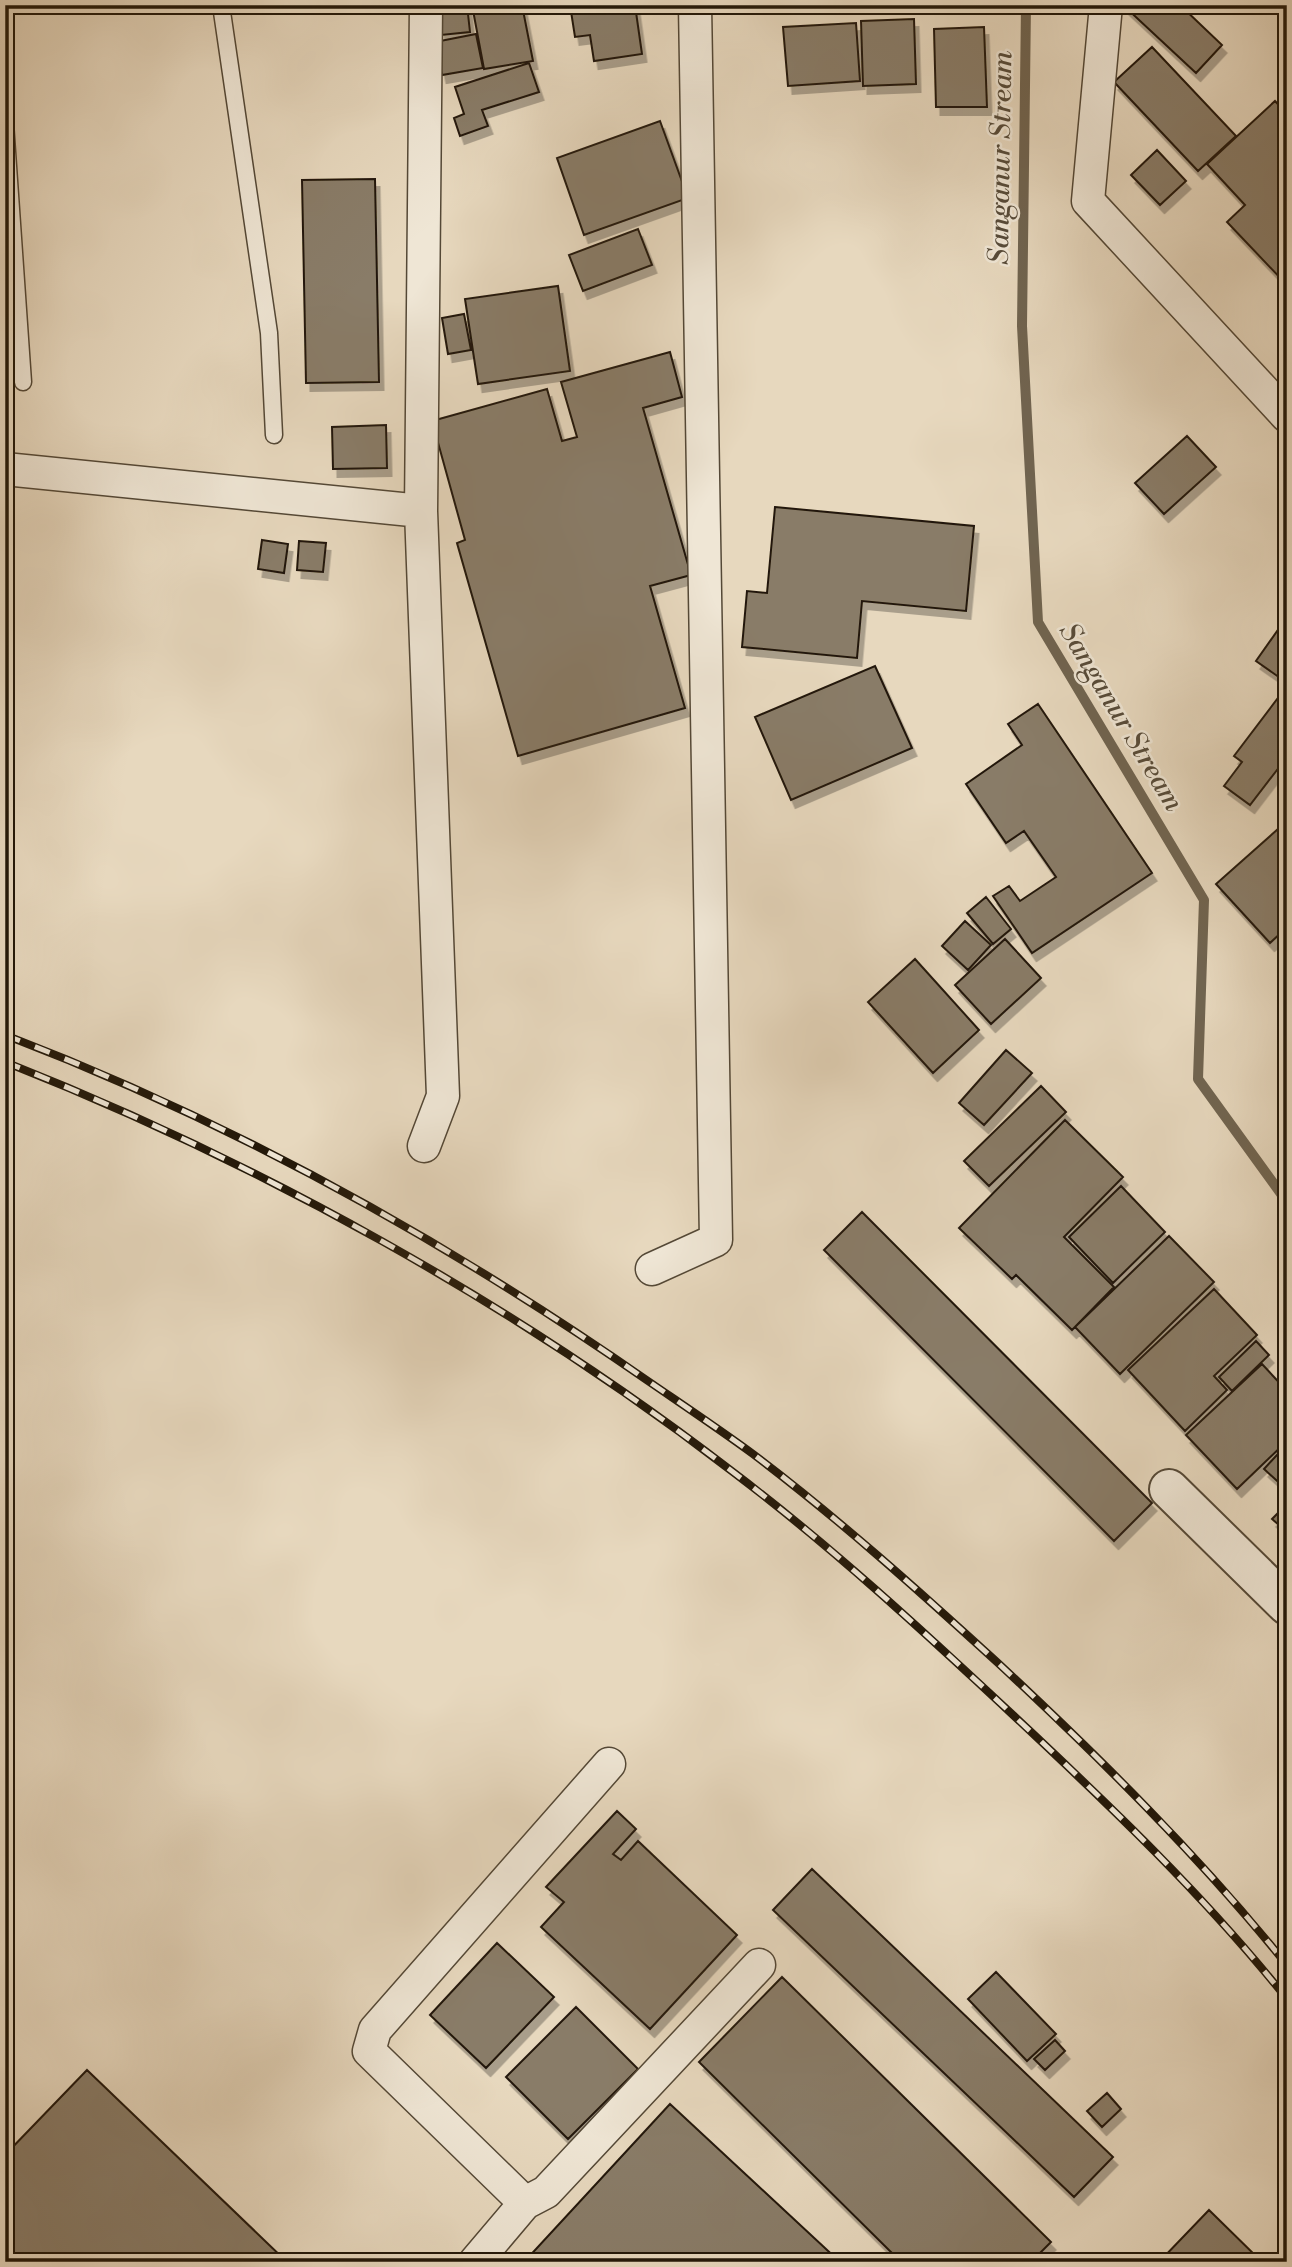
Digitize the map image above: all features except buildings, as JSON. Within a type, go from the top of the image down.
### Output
[{"type":"street","points":[[424,1146],[443,1096],[421,511],[426,5]]},
{"type":"street","points":[[652,1269],[716,1240],[695,5]]},
{"type":"street","points":[[1106,5],[1088,201],[1287,416]]},
{"type":"street","points":[[5,469],[421,511]]},
{"type":"street","points":[[1169,1489],[1287,1605]]},
{"type":"street","points":[[526,2203],[369,2051],[375,2030],[609,1764]]},
{"type":"street","points":[[475,2262],[526,2203],[546,2192],[759,1965]]},
{"type":"lane","points":[[221,5],[269,333],[274,435]]},
{"type":"lane","points":[[5,123],[23,382]]},
{"type":"waterway","name":"Sanganur Stream","points":[[1026,5],[1022,326],[1038,622],[1204,900],[1198,1079],[1287,1202]]},
{"type":"railway","points":[[5,1035],[174,1106],[337,1188],[417,1233],[572,1330],[740,1445],[878,1556],[1036,1699],[1184,1847],[1287,1965]]},
{"type":"railway","points":[[5,1062],[196,1145],[383,1242],[474,1295],[650,1410],[806,1530],[979,1683],[1155,1852],[1223,1924],[1287,1999]]}]
